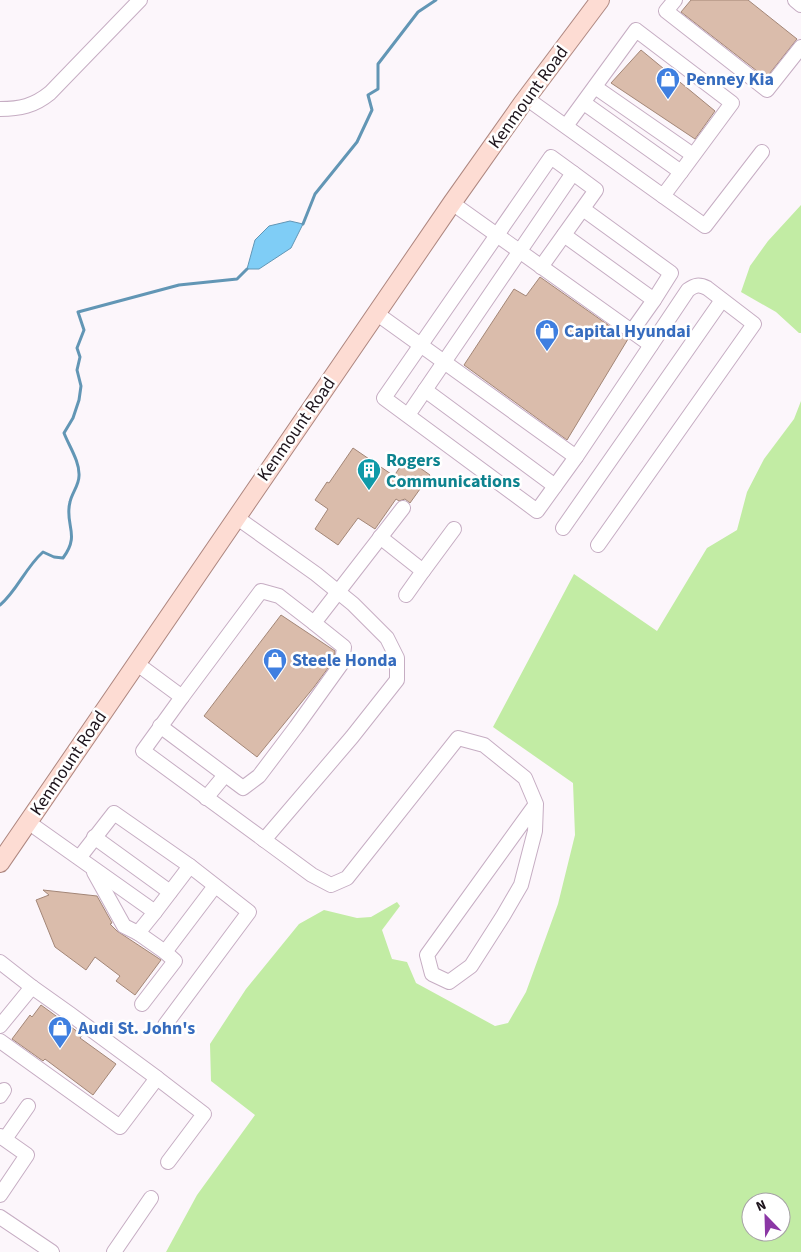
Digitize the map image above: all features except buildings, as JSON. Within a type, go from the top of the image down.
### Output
[{"type":"main road","name":"Kenmount Road","points":[[0,862],[452,203],[526,98],[600,0]]},
{"type":"street","points":[[0,109],[22,108],[39,101],[50,93],[140,0]]},
{"type":"street","points":[[675,0],[666,11],[767,90],[801,47]]},
{"type":"street","points":[[795,0],[801,5]]},
{"type":"street","points":[[566,126],[636,30],[732,103],[664,196]]},
{"type":"street","points":[[595,87],[693,155]]},
{"type":"street","points":[[526,98],[706,226],[762,152]]},
{"type":"street","points":[[584,103],[680,172]]},
{"type":"street","points":[[541,267],[596,190],[551,157],[384,398],[537,511],[576,457],[688,290],[694,285],[701,285],[754,324],[598,545]]},
{"type":"street","points":[[408,415],[573,173]]},
{"type":"street","points":[[452,203],[651,345]]},
{"type":"street","points":[[583,209],[672,273],[632,331]]},
{"type":"street","points":[[564,235],[654,300]]},
{"type":"street","points":[[563,528],[722,300]]},
{"type":"street","points":[[376,313],[576,457]]},
{"type":"street","points":[[425,390],[555,486]]},
{"type":"street","points":[[314,623],[402,508]]},
{"type":"street","points":[[236,517],[353,604],[387,638],[397,658],[397,680],[352,737],[264,840]]},
{"type":"street","points":[[406,594],[454,529]]},
{"type":"street","points":[[380,537],[423,571]]},
{"type":"street","points":[[160,726],[243,788],[259,776],[296,727],[342,663],[344,647],[279,596],[261,591],[160,726],[144,751],[312,876],[331,885],[346,878],[458,738],[484,745],[526,778],[536,804],[535,831],[521,885],[471,966],[449,982],[432,974],[427,955],[536,804]]},
{"type":"street","points":[[136,663],[182,697]]},
{"type":"street","points":[[206,798],[225,774]]},
{"type":"street","points":[[79,858],[114,813],[190,866],[249,912],[165,1025]]},
{"type":"street","points":[[28,822],[155,912]]},
{"type":"street","points":[[94,837],[170,892]]},
{"type":"street","points":[[138,932],[190,866]]},
{"type":"street","points":[[91,867],[124,926],[138,932],[175,961],[142,1004]]},
{"type":"street","points":[[165,952],[216,886]]},
{"type":"street","points":[[0,962],[204,1114],[168,1162]]},
{"type":"street","points":[[0,1026],[32,987]]},
{"type":"street","points":[[0,1041],[120,1127],[157,1078]]},
{"type":"street","points":[[0,1195],[27,1155],[3,1138],[28,1106]]},
{"type":"street","points":[[114,1252],[151,1198]]},
{"type":"street","points":[[0,1217],[52,1252]]},
{"type":"green space","points":[[801,205],[801,333],[799,333],[776,312],[741,292],[750,266],[768,241]]},
{"type":"green space","points":[[801,401],[801,1252],[166,1252],[197,1195],[255,1115],[211,1081],[210,1044],[246,989],[299,924],[324,910],[357,918],[371,917],[397,902],[400,906],[382,930],[392,959],[407,962],[416,983],[495,1026],[508,1023],[526,992],[558,904],[575,835],[573,783],[493,727],[574,574],[657,631],[707,548],[737,530],[747,492],[764,459],[794,419]]},
{"type":"water","points":[[290,221],[303,224],[291,248],[259,269],[247,269],[255,240],[269,226]]},
{"type":"waterway","points":[[303,224],[315,194],[357,142],[372,110],[368,95],[378,89],[378,64],[418,12],[436,0]]},
{"type":"waterway","points":[[0,605],[43,552],[54,557],[63,558],[71,542],[69,510],[71,499],[78,483],[79,471],[64,433],[73,418],[81,386],[77,370],[80,357],[77,348],[84,330],[78,312],[179,285],[237,279],[247,269]]},
{"type":"place","name":"Penney Kia","points":[[668,100]]},
{"type":"place","name":"Capital Hyundai","points":[[547,352]]},
{"type":"place","name":"Rogers Communications","points":[[369,491]]},
{"type":"place","name":"Steele Honda","points":[[275,681]]},
{"type":"place","name":"Audi St. John's","points":[[60,1049]]}]
